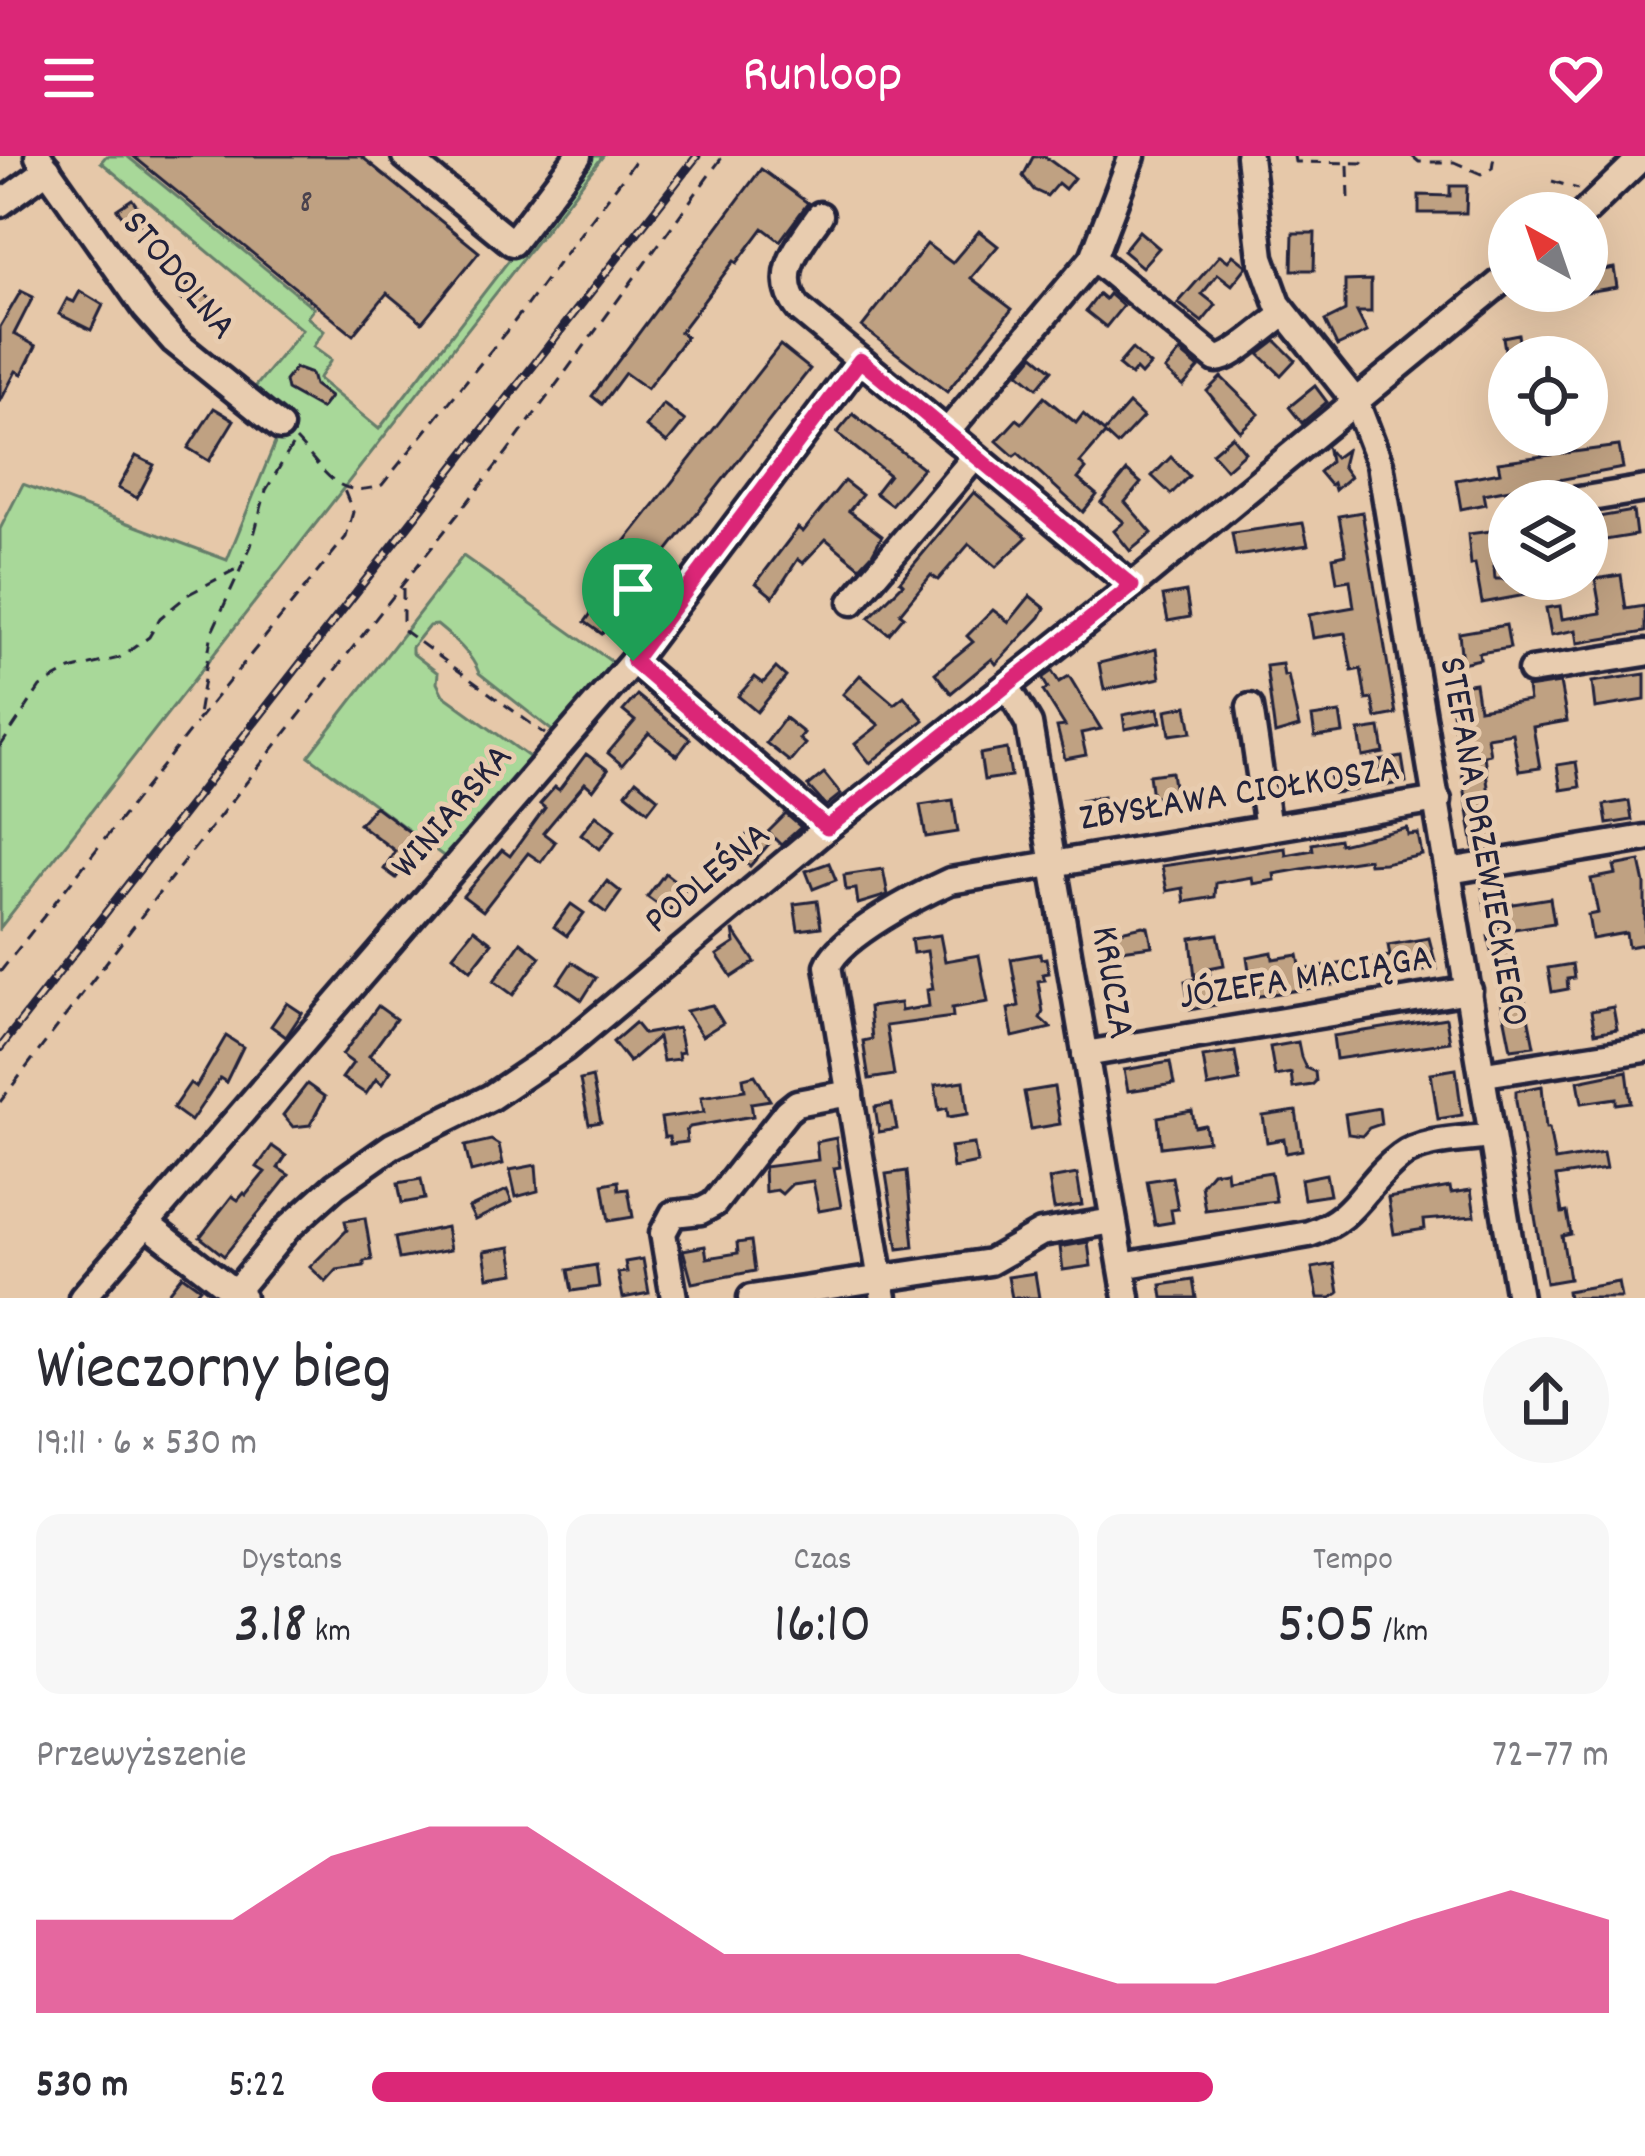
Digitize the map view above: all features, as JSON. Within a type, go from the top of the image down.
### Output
[{"type":"street","points":[[405,156],[512,243],[578,156]]},
{"type":"street","points":[[947,432],[1093,258],[1132,156]]},
{"type":"street","name":"STEFANA DRZEWIECKIEGO","points":[[1250,156],[1264,199],[1261,257],[1285,314],[1356,402],[1380,464],[1520,1298]]},
{"type":"street","points":[[1600,192],[1642,156]]},
{"type":"street","points":[[0,204],[43,163]]},
{"type":"street","name":"STODOLNA","points":[[43,163],[145,308],[174,341],[280,427]]},
{"type":"street","points":[[820,215],[792,254],[786,275],[788,295],[1132,586]]},
{"type":"street","points":[[1093,258],[1216,359],[1234,353],[1285,314]]},
{"type":"street","name":"PODLEŚNA","points":[[235,1296],[287,1229],[335,1186],[392,1146],[540,1066],[1488,292]]},
{"type":"street","name":"WINIARSKA","points":[[82,1298],[633,661],[860,360]]},
{"type":"street","points":[[852,602],[975,457]]},
{"type":"street","points":[[1608,495],[1645,489]]},
{"type":"street","points":[[1531,671],[1645,653]]},
{"type":"street","points":[[633,661],[827,828]]},
{"type":"street","name":"KRUCZA","points":[[1007,686],[1029,724],[1127,1298]]},
{"type":"street","points":[[1250,707],[1268,828]]},
{"type":"street","name":"ZBYSŁAWA CIOŁKOSZA","points":[[850,1093],[828,966],[840,947],[927,891],[950,881],[1054,862],[1438,800]]},
{"type":"street","points":[[1449,871],[1645,838]]},
{"type":"street","name":"JÓZEFA MACIĄGA","points":[[1085,1054],[1469,990]]},
{"type":"street","points":[[1485,1074],[1645,1049]]},
{"type":"street","points":[[674,1298],[663,1233],[673,1214],[701,1211],[714,1204],[797,1103],[850,1093],[883,1287]]},
{"type":"street","points":[[1122,1266],[1330,1227],[1347,1216],[1403,1154],[1492,1136]]},
{"type":"street","points":[[752,1298],[883,1287],[990,1262],[1041,1233],[1113,1221]]},
{"type":"street","points":[[147,1224],[235,1296]]},
{"type":"path","points":[[344,490],[360,493],[382,485],[514,322],[639,156]]},
{"type":"path","points":[[0,1102],[404,586],[664,242],[723,156]]},
{"type":"path","points":[[1294,156],[1295,162],[1348,163],[1362,163],[1366,156]]},
{"type":"path","points":[[1412,156],[1419,162],[1454,162],[1472,172],[1492,168],[1494,156]]},
{"type":"path","points":[[1348,163],[1348,199]]},
{"type":"path","points":[[1486,172],[1489,181]]},
{"type":"path","points":[[1552,181],[1584,192]]},
{"type":"path","points":[[0,972],[346,536],[353,512],[344,490],[295,439],[266,490],[242,566],[212,632],[197,722]]},
{"type":"path","points":[[0,747],[40,687],[70,670],[119,658],[149,637],[160,618],[189,594],[242,566]]},
{"type":"path","points":[[404,586],[403,630],[560,745]]},
{"type":"green space","points":[[106,156],[127,156],[314,308],[307,317],[324,331],[313,347],[331,360],[318,379],[379,429],[589,156],[603,156],[0,928],[0,529],[23,484],[227,560],[290,418],[252,391],[302,330],[101,162]]},
{"type":"green space","points":[[463,556],[615,664],[555,733],[479,673],[467,653],[443,630],[429,626],[412,653],[438,673],[443,695],[532,759],[446,858],[309,756]]},
{"type":"building","points":[[133,156],[361,156],[479,252],[422,322],[387,293],[353,335]]},
{"type":"building","points":[[1044,156],[1074,178],[1065,189],[1058,183],[1047,196],[1034,190],[1023,176],[1033,157]]},
{"type":"building","points":[[761,169],[808,203],[780,241],[763,228],[734,261],[680,332],[686,337],[647,389],[625,373],[602,404],[592,396]]},
{"type":"building","points":[[1450,186],[1467,186],[1466,213],[1419,213],[1419,195],[1450,196]]},
{"type":"building","points":[[132,199],[147,220],[133,230],[117,209]]},
{"type":"building","points":[[979,231],[998,246],[971,278],[1012,309],[947,392],[862,327],[927,244],[952,263]]},
{"type":"building","points":[[1139,231],[1159,248],[1142,267],[1123,251]]},
{"type":"building","points":[[1293,233],[1315,233],[1314,270],[1292,270]]},
{"type":"building","points":[[1220,255],[1228,261],[1233,255],[1247,266],[1232,285],[1218,274],[1202,294],[1216,305],[1202,322],[1178,303]]},
{"type":"building","points":[[1614,268],[1617,287],[1608,288],[1608,269]]},
{"type":"building","points":[[1371,280],[1371,312],[1357,312],[1367,332],[1337,346],[1325,321],[1345,311],[1345,281]]},
{"type":"building","points":[[191,281],[218,305],[205,320],[178,296]]},
{"type":"building","points":[[21,291],[33,297],[14,334],[36,346],[0,402],[0,327]]},
{"type":"building","points":[[80,291],[103,305],[91,330],[59,314],[67,299],[74,302]]},
{"type":"building","points":[[1099,294],[1105,299],[1109,294],[1123,306],[1106,327],[1086,311]]},
{"type":"building","points":[[1276,341],[1295,360],[1281,375],[1259,354]]},
{"type":"building","points":[[780,345],[810,369],[602,634],[585,622],[604,595],[591,585]]},
{"type":"building","points":[[1132,349],[1150,365],[1141,375],[1136,370],[1131,376],[1118,365]]},
{"type":"building","points":[[1180,352],[1199,368],[1183,386],[1165,370]]},
{"type":"building","points":[[1034,355],[1052,370],[1037,388],[1019,373]]},
{"type":"building","points":[[295,368],[311,374],[314,385],[330,397],[321,409],[287,390],[285,381]]},
{"type":"building","points":[[1221,377],[1259,414],[1240,431],[1207,391]]},
{"type":"building","points":[[1315,386],[1327,402],[1302,423],[1289,407]]},
{"type":"building","points":[[1044,397],[1076,423],[1083,414],[1104,432],[1129,404],[1143,417],[1117,445],[1105,434],[1080,463],[1086,469],[1078,479],[1097,495],[1083,512],[1018,453],[1014,456],[997,441],[1017,419],[1022,423]]},
{"type":"building","points":[[663,404],[685,421],[667,443],[646,427]]},
{"type":"building","points":[[214,408],[234,420],[209,461],[188,448]]},
{"type":"building","points":[[853,414],[923,468],[891,505],[875,493],[889,475],[837,433]]},
{"type":"building","points":[[1232,436],[1245,452],[1226,469],[1212,453]]},
{"type":"building","points":[[1619,446],[1623,468],[1558,480],[1488,480],[1485,504],[1461,509],[1456,480],[1500,472],[1498,462],[1608,456],[1608,447]]},
{"type":"building","points":[[1328,450],[1335,458],[1346,450],[1342,466],[1350,477],[1335,490],[1319,472],[1330,462]]},
{"type":"building","points":[[136,456],[154,465],[137,498],[118,488]]},
{"type":"building","points":[[1171,457],[1189,476],[1171,494],[1152,476]]},
{"type":"building","points":[[1127,471],[1141,483],[1125,502],[1152,533],[1130,551],[1114,531],[1124,522],[1101,502]]},
{"type":"building","points":[[844,481],[862,495],[849,511],[882,536],[872,554],[860,567],[826,539],[803,563],[798,559],[773,597],[756,583],[798,528],[803,532]]},
{"type":"building","points":[[974,492],[1027,537],[996,567],[969,544],[938,580],[931,575],[889,634],[869,618],[903,584],[900,581]]},
{"type":"building","points":[[1633,511],[1636,535],[1608,540],[1608,515]]},
{"type":"building","points":[[1362,512],[1396,714],[1376,718],[1372,699],[1366,700],[1361,669],[1352,671],[1345,633],[1313,638],[1309,615],[1354,607],[1350,580],[1337,582],[1333,557],[1346,554],[1339,516]]},
{"type":"building","points":[[1303,523],[1308,545],[1236,556],[1232,533]]},
{"type":"building","points":[[1488,531],[1488,600],[1498,600],[1482,603],[1468,534]]},
{"type":"building","points":[[1621,575],[1626,609],[1645,606],[1645,632],[1578,643],[1576,630],[1551,635],[1546,608],[1560,606],[1562,619],[1601,613],[1599,600],[1608,600],[1608,577]]},
{"type":"building","points":[[1186,592],[1190,617],[1168,621],[1163,596]]},
{"type":"building","points":[[1030,596],[1045,608],[1040,617],[996,664],[992,659],[951,693],[935,673],[973,642],[967,636],[993,610],[1009,622]]},
{"type":"building","points":[[1506,625],[1510,648],[1479,653],[1480,659],[1462,663],[1459,633]]},
{"type":"building","points":[[1156,649],[1160,678],[1104,690],[1099,663]]},
{"type":"building","points":[[1282,664],[1299,727],[1275,734],[1266,666]]},
{"type":"building","points":[[776,668],[786,677],[757,712],[738,696],[755,677],[763,683]]},
{"type":"building","points":[[1052,671],[1059,682],[1069,676],[1101,729],[1081,733],[1086,755],[1065,759],[1057,727],[1065,726],[1043,691],[1048,688],[1042,678]]},
{"type":"building","points":[[1645,674],[1645,700],[1595,708],[1592,682]]},
{"type":"building","points":[[860,675],[894,704],[904,696],[924,720],[870,763],[855,744],[879,725],[843,694]]},
{"type":"building","points":[[1475,683],[1479,709],[1529,701],[1527,688],[1560,683],[1567,721],[1533,727],[1540,768],[1519,771],[1512,733],[1487,737],[1490,754],[1484,755],[1495,843],[1474,847],[1448,687]]},
{"type":"building","points":[[637,695],[690,739],[677,756],[649,733],[622,765],[608,753],[635,721],[623,711]]},
{"type":"building","points":[[1187,706],[1192,732],[1170,735],[1166,710]]},
{"type":"building","points":[[1158,708],[1161,722],[1125,729],[1123,715]]},
{"type":"building","points":[[1340,713],[1343,733],[1315,737],[1312,717]]},
{"type":"building","points":[[785,718],[804,733],[799,739],[805,744],[790,762],[766,743]]},
{"type":"building","points":[[1380,728],[1384,753],[1363,757],[1359,731]]},
{"type":"building","points":[[1007,749],[1011,776],[984,780],[980,754]]},
{"type":"building","points":[[586,754],[608,770],[593,790],[585,783],[543,833],[555,842],[541,862],[528,853],[483,911],[463,896],[502,850],[510,856],[545,808],[540,804],[555,787],[559,790]]},
{"type":"building","points":[[1402,757],[1406,782],[1383,786],[1379,761]]},
{"type":"building","points":[[1576,762],[1580,787],[1561,790],[1557,765]]},
{"type":"building","points":[[1353,770],[1356,790],[1333,793],[1330,773]]},
{"type":"building","points":[[1172,772],[1175,793],[1152,797],[1149,775]]},
{"type":"building","points":[[824,773],[841,794],[826,806],[808,786]]},
{"type":"building","points":[[636,780],[658,798],[648,811],[626,793]]},
{"type":"building","points":[[1103,796],[1104,820],[1086,824],[1081,800]]},
{"type":"building","points":[[953,800],[958,832],[926,837],[920,805]]},
{"type":"building","points":[[1629,801],[1632,820],[1607,824],[1604,805]]},
{"type":"building","points":[[375,806],[423,842],[396,878],[384,869],[395,851],[359,824]]},
{"type":"building","points":[[786,814],[801,827],[781,845],[768,832]]},
{"type":"building","points":[[596,815],[615,830],[600,849],[581,834]]},
{"type":"building","points":[[1407,828],[1408,835],[1418,834],[1422,855],[1302,869],[1253,884],[1252,877],[1216,883],[1215,897],[1185,902],[1183,888],[1167,891],[1162,866],[1285,848],[1286,855],[1313,850],[1312,844],[1339,839],[1340,844]]},
{"type":"building","points":[[752,829],[769,844],[750,866],[733,851]]},
{"type":"building","points":[[1640,861],[1645,884],[1645,944],[1628,947],[1626,933],[1592,939],[1588,915],[1598,913],[1591,879],[1616,874],[1614,866]]},
{"type":"building","points":[[829,863],[836,880],[813,889],[806,871]]},
{"type":"building","points":[[883,869],[888,895],[858,904],[856,889],[846,890],[844,875]]},
{"type":"building","points":[[665,873],[686,889],[668,912],[647,897]]},
{"type":"building","points":[[607,881],[621,892],[606,913],[591,902]]},
{"type":"building","points":[[1504,883],[1507,905],[1550,898],[1554,923],[1500,931],[1496,908],[1485,910],[1482,887]]},
{"type":"building","points":[[817,901],[821,927],[798,930],[794,904]]},
{"type":"building","points":[[571,904],[584,913],[567,936],[554,927]]},
{"type":"building","points":[[1148,927],[1152,946],[1105,952],[1102,935]]},
{"type":"building","points":[[474,929],[492,943],[471,970],[453,955]]},
{"type":"building","points":[[733,930],[755,962],[732,977],[717,955],[735,943]]},
{"type":"building","points":[[1511,932],[1534,1046],[1511,1049],[1488,936]]},
{"type":"building","points":[[1218,934],[1224,965],[1209,968],[1215,1005],[1190,1010],[1185,981],[1195,979],[1191,938]]},
{"type":"building","points":[[940,935],[945,961],[979,955],[988,1002],[952,1008],[953,1017],[886,1026],[894,1075],[869,1079],[863,1041],[872,1039],[869,1007],[900,1003],[901,1011],[929,1006],[927,990],[933,989],[927,951],[913,953],[911,939]]},
{"type":"building","points":[[1429,938],[1437,969],[1253,997],[1247,957],[1272,952],[1273,959],[1298,955],[1301,970],[1390,956],[1388,945]]},
{"type":"building","points":[[521,942],[540,957],[513,995],[494,981]]},
{"type":"building","points":[[1040,954],[1041,959],[1046,958],[1049,973],[1038,981],[1040,1018],[1051,1028],[1013,1037],[1008,1009],[1019,1006],[1011,959]]},
{"type":"building","points":[[572,962],[596,978],[582,1000],[558,983]]},
{"type":"building","points":[[1572,964],[1574,978],[1567,979],[1568,989],[1552,992],[1548,968]]},
{"type":"building","points":[[287,1003],[302,1013],[286,1037],[271,1026]]},
{"type":"building","points":[[712,1005],[723,1023],[702,1036],[686,1011]]},
{"type":"building","points":[[378,1006],[396,1019],[369,1056],[391,1071],[382,1084],[376,1079],[366,1094],[342,1078],[353,1063],[342,1055]]},
{"type":"building","points":[[1613,1007],[1617,1029],[1595,1033],[1591,1011]]},
{"type":"building","points":[[1446,1018],[1450,1042],[1336,1059],[1333,1036]]},
{"type":"building","points":[[635,1023],[644,1034],[678,1028],[683,1052],[678,1053],[679,1059],[663,1061],[658,1037],[629,1062],[613,1042]]},
{"type":"building","points":[[226,1036],[243,1047],[226,1082],[220,1078],[191,1121],[173,1108],[190,1083],[196,1087]]},
{"type":"building","points":[[1298,1042],[1306,1068],[1315,1072],[1316,1081],[1293,1088],[1291,1073],[1275,1076],[1270,1047]]},
{"type":"building","points":[[1235,1052],[1240,1081],[1208,1087],[1203,1057]]},
{"type":"building","points":[[1170,1062],[1174,1084],[1128,1091],[1124,1070]]},
{"type":"building","points":[[1456,1069],[1462,1115],[1438,1119],[1431,1073]]},
{"type":"building","points":[[1627,1071],[1631,1102],[1616,1104],[1616,1098],[1582,1103],[1578,1081]]},
{"type":"building","points":[[755,1075],[770,1100],[751,1103],[753,1116],[690,1127],[687,1142],[670,1144],[669,1137],[664,1137],[661,1118],[704,1112],[701,1097],[745,1090],[743,1078]]},
{"type":"building","points":[[592,1077],[601,1122],[589,1124],[580,1080]]},
{"type":"building","points":[[964,1081],[968,1114],[948,1117],[947,1108],[939,1110],[935,1085]]},
{"type":"building","points":[[307,1084],[325,1097],[310,1125],[293,1127],[283,1115]]},
{"type":"building","points":[[1542,1086],[1555,1161],[1603,1153],[1606,1169],[1556,1177],[1571,1234],[1562,1236],[1569,1279],[1546,1283],[1516,1101],[1516,1091]]},
{"type":"building","points":[[1054,1087],[1060,1124],[1031,1129],[1024,1092]]},
{"type":"building","points":[[892,1104],[897,1129],[879,1132],[875,1107]]},
{"type":"building","points":[[1379,1108],[1381,1124],[1362,1136],[1348,1134],[1345,1114]]},
{"type":"building","points":[[1192,1111],[1195,1127],[1205,1125],[1208,1141],[1161,1147],[1158,1117]]},
{"type":"building","points":[[1296,1111],[1302,1150],[1286,1153],[1284,1139],[1267,1142],[1263,1116]]},
{"type":"building","points":[[836,1138],[840,1167],[834,1168],[841,1207],[819,1211],[813,1181],[792,1184],[782,1194],[765,1192],[764,1167],[818,1160],[816,1142]]},
{"type":"building","points":[[491,1140],[499,1145],[503,1164],[471,1172],[465,1146]]},
{"type":"building","points":[[974,1144],[977,1163],[953,1168],[950,1147]]},
{"type":"building","points":[[272,1146],[286,1156],[278,1168],[289,1175],[224,1256],[200,1237],[232,1196],[238,1200],[246,1195],[265,1172],[257,1167]]},
{"type":"building","points":[[536,1165],[538,1191],[516,1197],[510,1170]]},
{"type":"building","points":[[1226,1170],[1227,1179],[1271,1172],[1276,1201],[1205,1210],[1201,1185],[1212,1172]]},
{"type":"building","points":[[907,1171],[914,1247],[898,1249],[886,1174]]},
{"type":"building","points":[[1077,1174],[1082,1205],[1054,1209],[1049,1179]]},
{"type":"building","points":[[1326,1174],[1330,1195],[1304,1199],[1301,1179]]},
{"type":"building","points":[[1172,1177],[1178,1209],[1171,1210],[1173,1222],[1155,1225],[1147,1181]]},
{"type":"building","points":[[421,1179],[425,1199],[402,1203],[398,1183]]},
{"type":"building","points":[[618,1181],[619,1190],[628,1189],[633,1217],[609,1221],[603,1184]]},
{"type":"building","points":[[1450,1187],[1451,1193],[1471,1190],[1475,1216],[1424,1220],[1425,1229],[1394,1234],[1388,1198]]},
{"type":"building","points":[[507,1190],[512,1202],[475,1220],[469,1208]]},
{"type":"building","points":[[365,1218],[372,1260],[337,1270],[326,1282],[310,1267],[347,1230],[345,1221]]},
{"type":"building","points":[[446,1227],[450,1250],[399,1259],[395,1238]]},
{"type":"building","points":[[751,1241],[755,1271],[692,1283],[683,1250],[705,1246],[707,1258],[738,1253],[737,1243]]},
{"type":"building","points":[[1088,1242],[1091,1266],[1063,1270],[1060,1247]]},
{"type":"building","points":[[511,1247],[515,1273],[488,1277],[484,1251]]},
{"type":"building","points":[[643,1259],[649,1293],[623,1298],[618,1273],[627,1272],[625,1262]]},
{"type":"building","points":[[1334,1264],[1339,1293],[1318,1298],[1312,1268]]},
{"type":"building","points":[[596,1265],[599,1287],[572,1291],[568,1270]]},
{"type":"building","points":[[1035,1273],[1039,1298],[1012,1298],[1008,1277]]},
{"type":"building","points":[[182,1275],[200,1288],[192,1298],[164,1298]]},
{"type":"building","points":[[1193,1280],[1196,1298],[1163,1298],[1161,1285]]},
{"type":"building","points":[[1618,1282],[1621,1298],[1568,1298],[1567,1291]]},
{"type":"railway","points":[[0,1048],[697,156]]},
{"type":"route","points":[[860,360],[1132,586],[827,828],[633,661],[860,360]]}]
